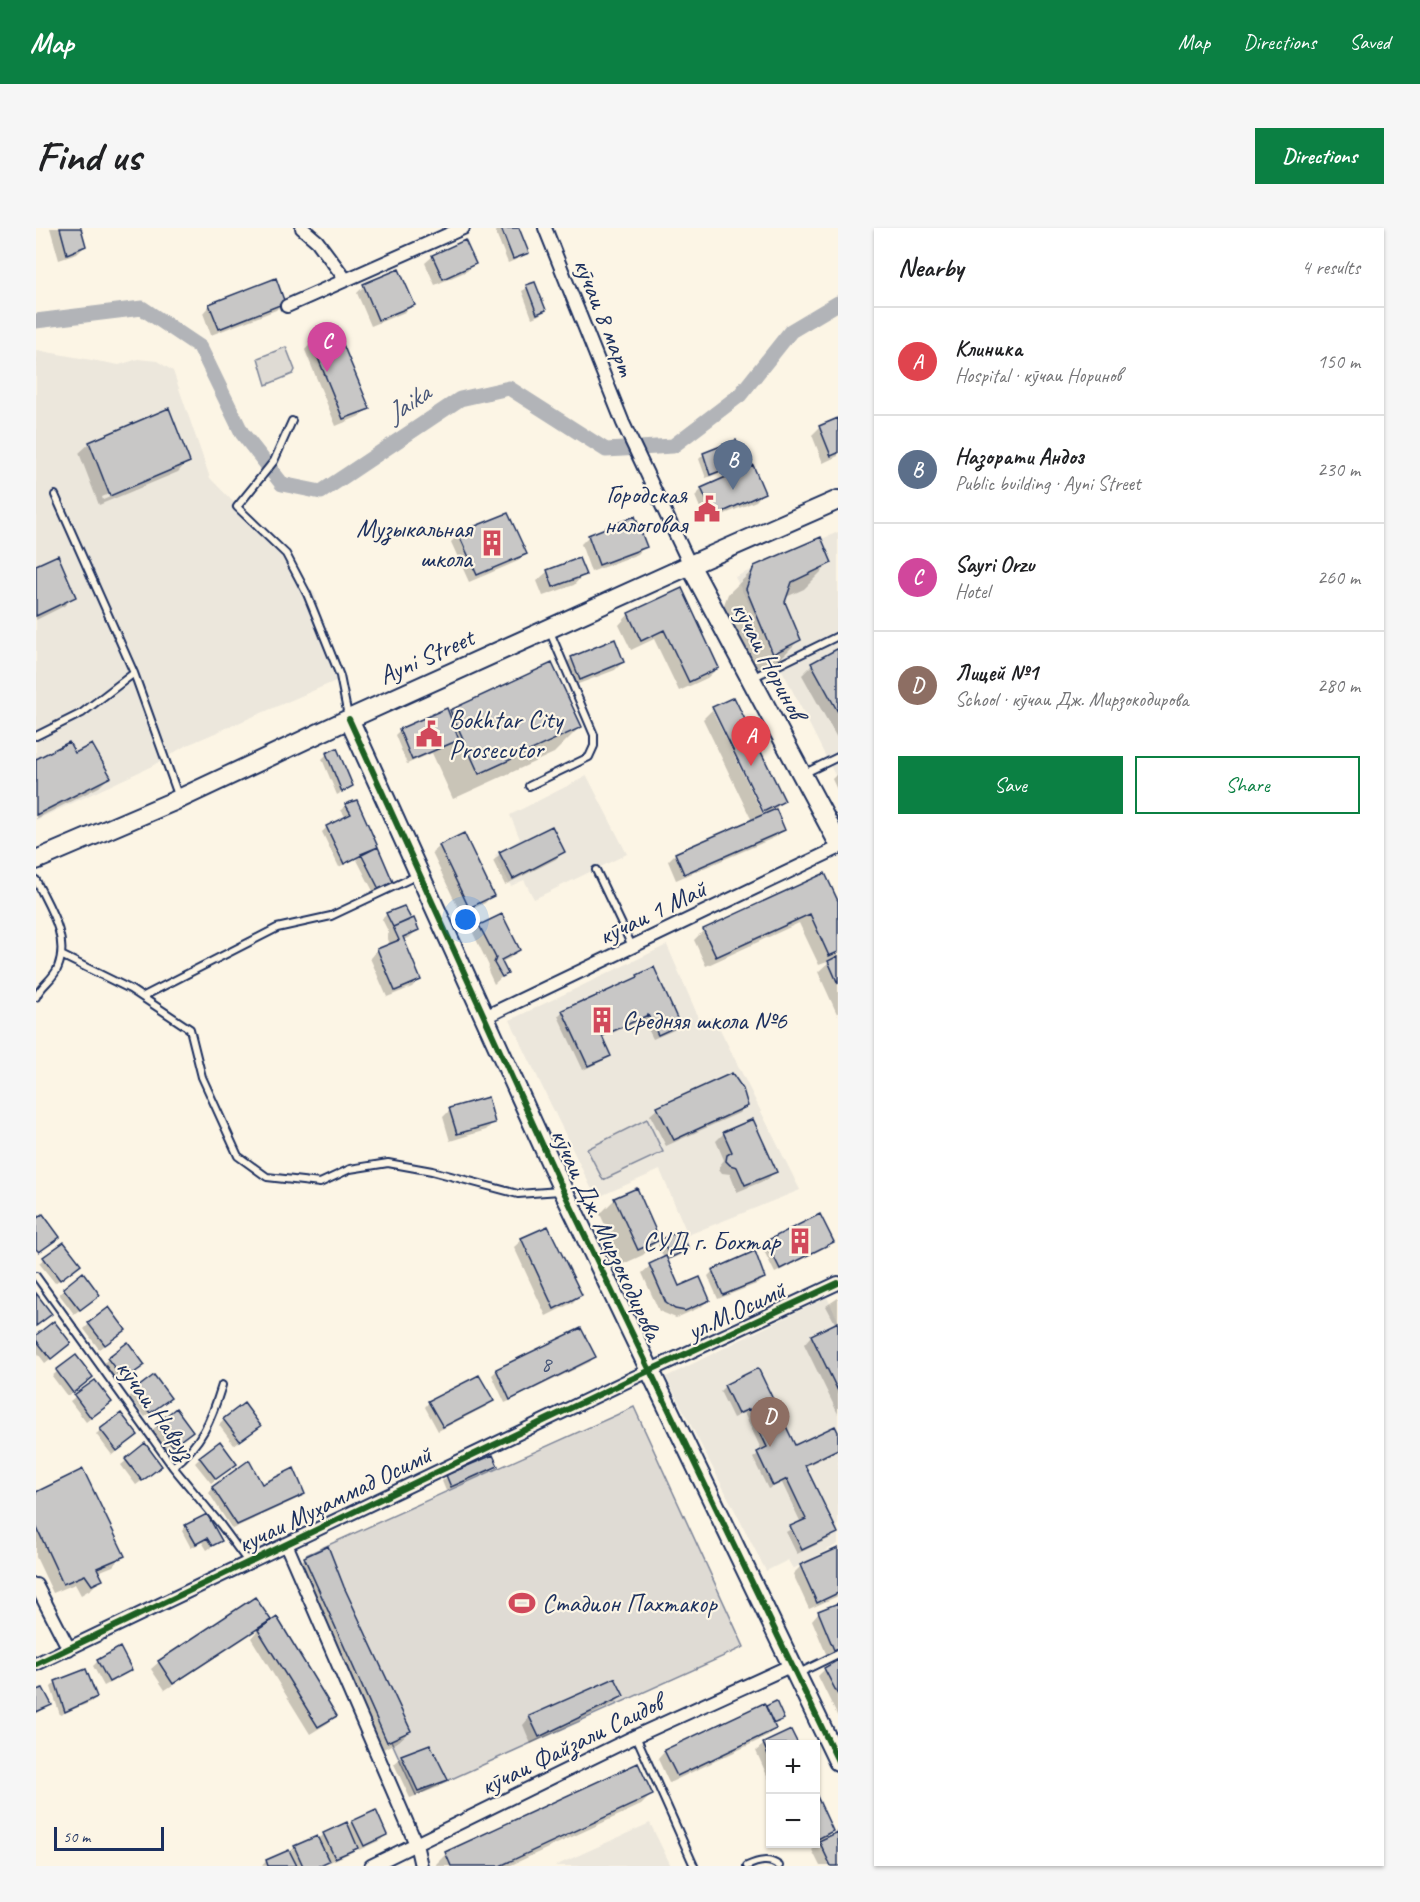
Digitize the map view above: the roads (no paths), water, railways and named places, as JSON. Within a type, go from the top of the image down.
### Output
[{"type":"street","points":[[302,228],[317,241],[346,280]]},
{"type":"street","points":[[287,306],[463,228]]},
{"type":"street","name":"кӯчаи 8 март","points":[[545,228],[623,423],[690,565]]},
{"type":"street","name":"Ayni Street","points":[[36,860],[180,799],[349,719],[838,500]]},
{"type":"street","name":"кӯчаи Норинов","points":[[690,565],[838,842]]},
{"type":"street","name":"кӯчаи Дж. Мирзокодирова","points":[[349,719],[563,1190],[838,1761]]},
{"type":"street","name":"кӯчаи 1 Май","points":[[485,1017],[838,849]]},
{"type":"street","name":"ул.М.Осимй","points":[[650,1372],[838,1283]]},
{"type":"street","name":"кучаи Муҳаммад Осимй","points":[[36,1664],[650,1372]]},
{"type":"street","points":[[286,1544],[416,1844],[421,1866]]},
{"type":"street","points":[[36,1585],[69,1649]]},
{"type":"street","name":"кӯчаи Файзали Саидов","points":[[371,1866],[636,1736],[794,1670]]},
{"type":"lane","points":[[292,421],[274,461],[237,507],[286,554],[307,594],[340,676],[349,719]]},
{"type":"lane","points":[[55,495],[134,673],[180,799]]},
{"type":"lane","points":[[530,786],[589,758],[594,746],[594,735],[549,629]]},
{"type":"lane","points":[[750,678],[838,636]]},
{"type":"lane","points":[[36,736],[82,713],[134,673]]},
{"type":"lane","points":[[802,775],[838,757]]},
{"type":"lane","points":[[596,870],[632,947]]},
{"type":"lane","points":[[142,997],[277,928],[331,916],[418,875]]},
{"type":"lane","points":[[36,880],[60,930],[61,955],[58,970],[39,988],[36,997]]},
{"type":"lane","points":[[61,955],[130,989],[190,1029],[202,1077],[238,1156],[267,1177],[320,1183],[350,1169],[388,1163],[432,1171],[518,1194],[563,1190]]},
{"type":"lane","name":"кӯчаи Навруз","points":[[36,1276],[173,1467],[248,1562]]},
{"type":"lane","points":[[173,1467],[189,1454],[203,1436],[222,1385]]},
{"type":"lane","points":[[794,1670],[838,1654]]},
{"type":"lane","points":[[636,1736],[694,1866]]},
{"type":"lane","points":[[747,1866],[764,1860],[777,1863],[779,1866]]},
{"type":"waterway","name":"Jaika","points":[[36,321],[142,308],[200,347],[242,433],[282,484],[321,492],[460,399],[509,388],[606,450],[673,446],[740,395],[791,331],[838,303]]},
{"type":"place","name":"Sayri Orzu","points":[[327,372]]},
{"type":"place","name":"Назорати Андоз","points":[[733,490]]},
{"type":"place","name":"Городская налоговая","points":[[707,509]]},
{"type":"place","name":"Музыкальная школа","points":[[492,543]]},
{"type":"place","name":"Bokhtar City Prosecutor","points":[[429,734]]},
{"type":"place","name":"Клиника","points":[[751,766]]},
{"type":"place","name":"Средняя школа №6","points":[[602,1020]]},
{"type":"place","name":"СУД г. Бохтар","points":[[800,1241]]},
{"type":"place","name":"Лицей №1","points":[[770,1447]]},
{"type":"place","name":"Стадион Пахтакор","points":[[522,1603]]}]
